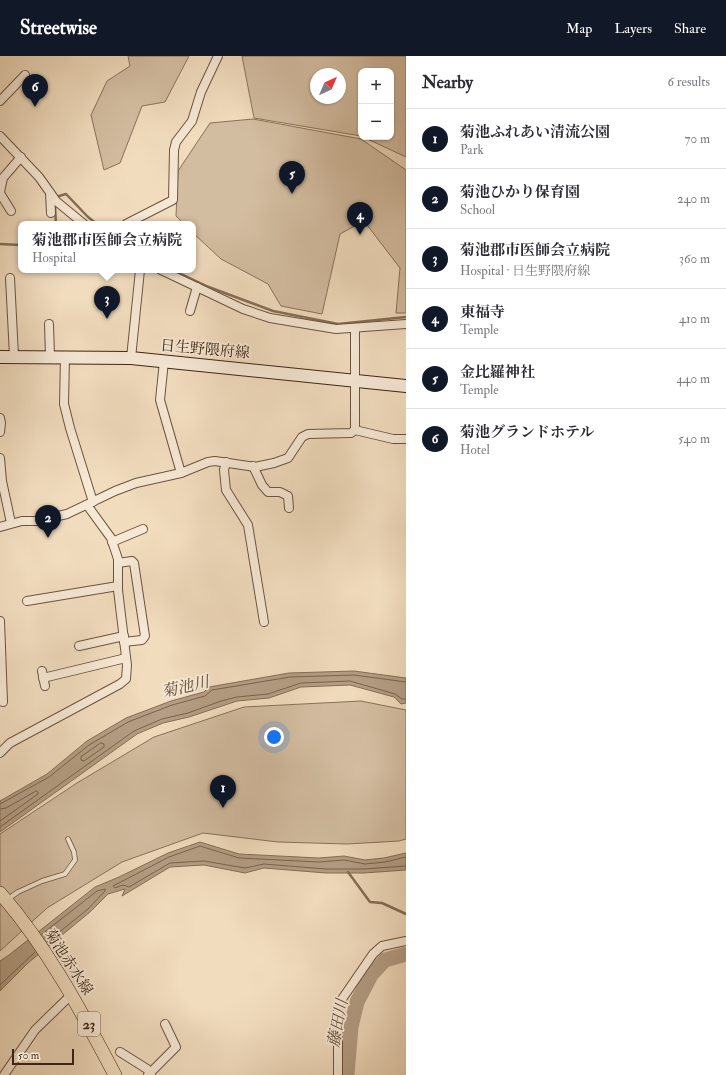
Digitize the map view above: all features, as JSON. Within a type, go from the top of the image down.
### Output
[{"type":"main road","name":"日生野隈府線","points":[[0,357],[65,356],[131,358],[406,386]]},
{"type":"main road","name":"菊池赤水線","points":[[3,897],[21,920],[72,994],[115,1075]]},
{"type":"street","points":[[132,221],[173,200],[174,150],[176,142],[192,121],[201,92],[218,56]]},
{"type":"street","points":[[0,101],[25,75]]},
{"type":"street","points":[[0,136],[22,157],[56,201],[80,221]]},
{"type":"street","points":[[11,211],[0,194],[2,178],[22,157]]},
{"type":"street","points":[[50,193],[51,213]]},
{"type":"street","points":[[131,358],[140,273]]},
{"type":"street","points":[[167,273],[243,309],[270,318],[336,329],[355,329],[406,324]]},
{"type":"street","points":[[10,278],[14,356]]},
{"type":"street","points":[[190,311],[197,287]]},
{"type":"street","points":[[49,324],[50,356]]},
{"type":"street","points":[[355,329],[355,430]]},
{"type":"street","points":[[0,753],[10,743],[120,684],[126,679],[126,658],[118,586],[118,563],[112,542],[90,504],[70,428],[64,404],[65,356]]},
{"type":"street","points":[[164,361],[160,400],[181,474]]},
{"type":"street","points":[[0,418],[0,432]]},
{"type":"street","points":[[0,527],[11,523],[54,518],[90,504],[115,491],[136,484],[181,474],[208,462],[215,461],[253,466],[274,463],[288,458],[302,437],[308,434],[351,433],[355,430],[393,439],[406,439]]},
{"type":"street","points":[[0,458],[2,481],[11,523]]},
{"type":"street","points":[[226,462],[224,485],[248,525],[264,622]]},
{"type":"street","points":[[253,466],[262,485],[268,492],[280,492],[288,496],[288,508]]},
{"type":"street","points":[[112,542],[143,528]]},
{"type":"street","points":[[79,646],[124,639],[142,640],[145,636],[134,564],[132,561],[118,563]]},
{"type":"street","points":[[27,601],[118,586]]},
{"type":"street","points":[[0,621],[3,702]]},
{"type":"street","points":[[43,678],[126,658]]},
{"type":"street","points":[[338,1075],[338,1010],[340,1002],[373,954],[382,946],[406,941]]},
{"type":"street","points":[[4,1075],[35,1030],[72,994]]},
{"type":"street","points":[[120,1052],[147,1069],[150,1074],[176,1047],[165,1024]]},
{"type":"lane","points":[[3,897],[42,881],[65,874],[71,868],[75,860],[74,852],[68,839]]},
{"type":"shaded area","points":[[128,56],[189,56],[165,102],[142,106],[120,163],[104,170],[91,115],[107,81],[130,66]]},
{"type":"shaded area","points":[[242,56],[406,56],[406,157],[369,140],[394,140],[394,68],[358,68],[358,135],[254,118]]},
{"type":"shaded area","points":[[253,119],[362,140],[406,170],[406,313],[396,313],[400,268],[364,221],[340,234],[322,314],[281,306],[268,284],[221,259],[196,236],[196,221],[181,221],[176,216],[178,171],[210,123]]},
{"type":"shaded area","points":[[361,701],[406,710],[406,839],[399,841],[347,844],[278,842],[203,833],[122,862],[47,908],[0,951],[0,834],[77,783],[154,737],[244,707]]},
{"type":"water","points":[[354,671],[406,678],[406,703],[401,704],[394,697],[350,685],[301,687],[269,698],[237,701],[189,717],[163,723],[137,734],[0,832],[0,801],[47,774],[87,741],[126,718],[171,701],[204,692],[209,687],[289,673]]},
{"type":"water","points":[[200,842],[239,854],[319,858],[344,856],[365,860],[384,858],[406,853],[406,870],[364,873],[326,873],[264,868],[245,873],[204,865],[170,867],[122,896],[125,889],[108,894],[90,912],[28,963],[0,991],[0,961],[95,887],[168,853]]},
{"type":"waterway","points":[[59,196],[66,194],[93,221]]},
{"type":"waterway","points":[[55,206],[56,221]]},
{"type":"waterway","points":[[0,244],[18,245]]},
{"type":"waterway","points":[[178,273],[206,286],[273,311],[338,324],[406,317]]},
{"type":"waterway","points":[[348,872],[370,902],[382,903],[406,914]]},
{"type":"waterway","name":"藤田川","points":[[347,1075],[351,1027],[357,1002],[371,975],[385,960],[406,954]]},
{"type":"place","name":"菊池グランドホテル","points":[[35,107]]},
{"type":"place","name":"金比羅神社","points":[[292,194]]},
{"type":"place","name":"東福寺","points":[[360,235]]},
{"type":"place","name":"菊池郡市医師会立病院","points":[[107,319]]},
{"type":"place","name":"菊池ひかり保育園","points":[[48,538]]},
{"type":"place","name":"菊池ふれあい清流公園","points":[[223,808]]},
{"type":"water label","name":"菊池川","points":[[185,686]]}]
